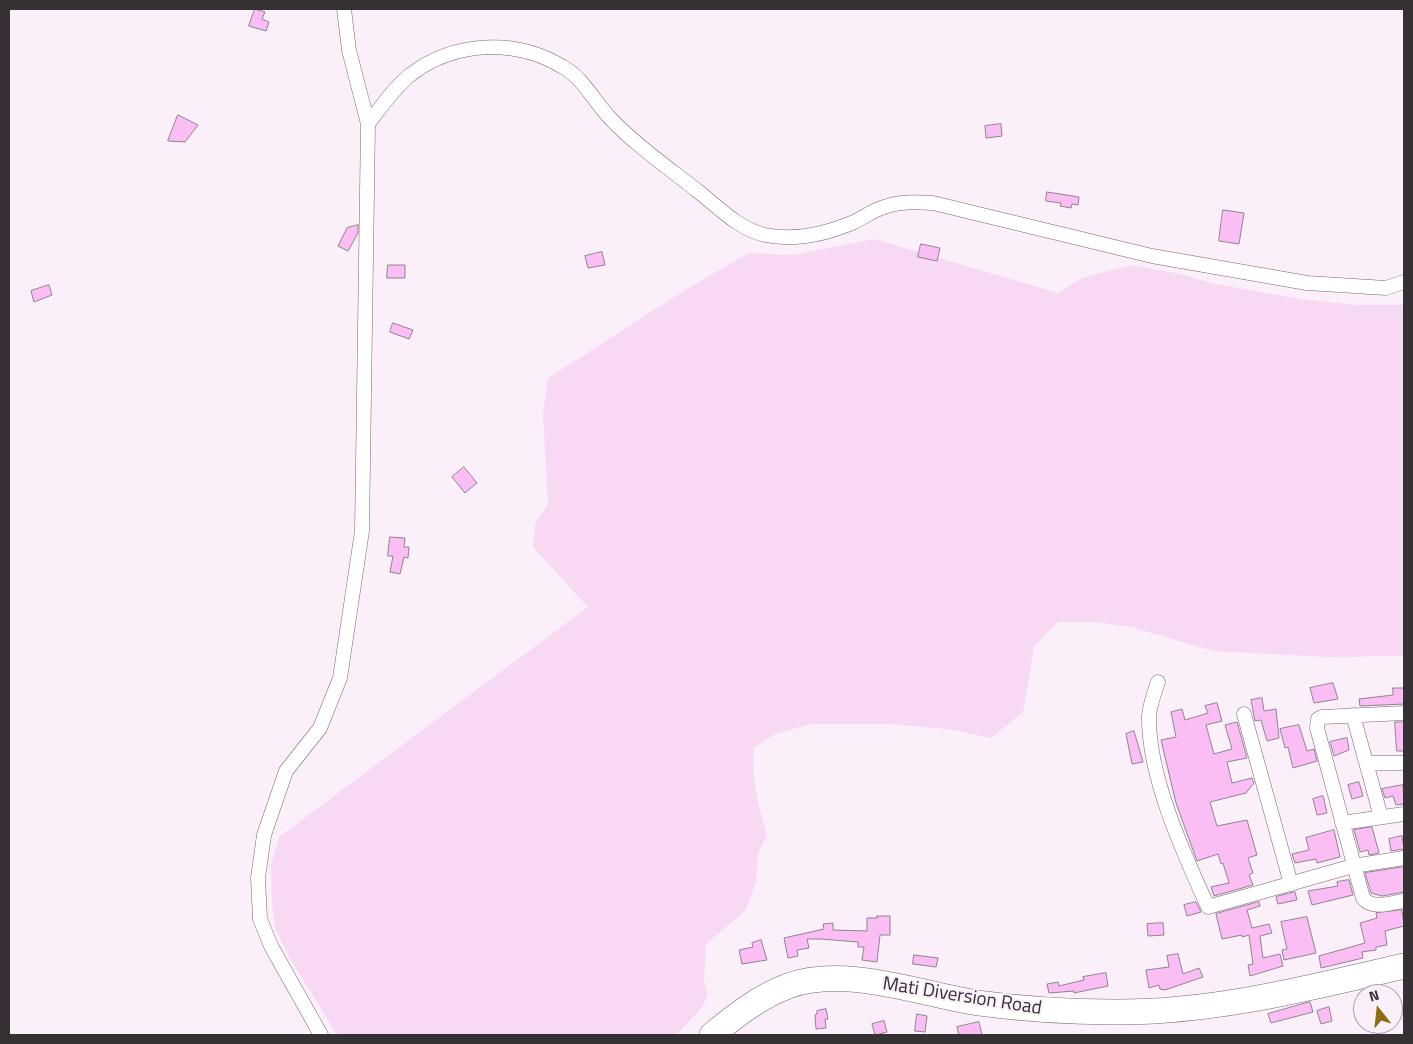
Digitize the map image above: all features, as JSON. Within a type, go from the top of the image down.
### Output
[{"type":"highway","name":"Mati Diversion Road","points":[[712,1035],[764,997],[789,986],[815,980],[867,982],[978,1003],[1047,1010],[1115,1012],[1237,1003],[1404,966]]},
{"type":"street","points":[[321,1035],[271,946],[260,919],[258,878],[264,835],[283,778],[302,749],[320,728],[340,678],[362,531],[368,124],[349,50],[344,9]]},
{"type":"street","points":[[368,124],[410,75],[436,60],[470,48],[500,46],[535,55],[564,67],[584,85],[609,118],[659,160],[743,226],[766,235],[797,237],[828,232],[883,207],[906,202],[933,203],[1152,256],[1297,282],[1356,288],[1386,288],[1404,282]]},
{"type":"street","points":[[1158,682],[1149,716],[1154,756],[1161,788],[1180,843],[1208,907],[1353,866],[1404,858]]},
{"type":"street","points":[[1404,713],[1322,717],[1318,719],[1342,823],[1361,894],[1366,903],[1375,906],[1404,902]]},
{"type":"street","points":[[1244,714],[1291,884]]},
{"type":"street","points":[[1353,715],[1381,817]]},
{"type":"street","points":[[1367,763],[1404,763]]},
{"type":"street","points":[[1342,823],[1404,814]]},
{"type":"shaded area","points":[[874,239],[1058,293],[1082,278],[1132,265],[1180,274],[1211,283],[1300,299],[1357,305],[1404,305],[1404,656],[1326,657],[1214,651],[1131,627],[1096,622],[1058,622],[1034,647],[1023,712],[991,738],[947,729],[891,724],[810,724],[773,735],[754,748],[756,792],[767,835],[758,853],[756,882],[746,910],[706,944],[704,980],[708,995],[700,1010],[676,1035],[337,1035],[289,957],[276,930],[272,905],[271,866],[279,837],[588,607],[533,547],[535,524],[548,504],[543,414],[548,378],[690,287],[749,253],[793,255]]},
{"type":"building","points":[[255,9],[265,12],[262,19],[269,22],[266,31],[249,26]]},
{"type":"building","points":[[178,115],[198,125],[185,142],[168,141]]},
{"type":"building","points":[[1001,124],[1002,136],[986,138],[985,126]]},
{"type":"building","points":[[1047,192],[1079,197],[1078,205],[1072,204],[1071,208],[1060,206],[1061,203],[1046,201]]},
{"type":"building","points":[[1223,210],[1244,213],[1239,244],[1219,241]]},
{"type":"building","points":[[358,225],[358,233],[348,251],[338,246],[347,228]]},
{"type":"building","points":[[921,244],[940,248],[937,261],[918,257]]},
{"type":"building","points":[[602,252],[605,265],[588,268],[585,256]]},
{"type":"building","points":[[388,265],[405,265],[405,278],[387,278]]},
{"type":"building","points":[[49,285],[52,295],[34,302],[31,291]]},
{"type":"building","points":[[393,323],[413,330],[409,339],[390,332]]},
{"type":"building","points":[[464,467],[477,483],[465,493],[452,477]]},
{"type":"building","points":[[390,537],[405,538],[404,547],[409,547],[408,558],[404,557],[400,574],[390,572],[393,556],[388,556]]},
{"type":"building","points":[[1333,683],[1338,699],[1314,703],[1310,688]]},
{"type":"building","points":[[1393,688],[1404,688],[1404,704],[1360,706],[1359,699],[1393,695]]},
{"type":"building","points":[[1262,698],[1264,711],[1276,709],[1279,738],[1267,741],[1261,720],[1255,721],[1251,700]]},
{"type":"building","points":[[1217,703],[1222,721],[1206,725],[1214,754],[1232,749],[1225,725],[1237,722],[1247,758],[1227,762],[1232,783],[1252,778],[1254,783],[1246,793],[1210,802],[1217,826],[1247,820],[1257,855],[1248,858],[1253,873],[1249,875],[1253,885],[1214,896],[1211,887],[1229,883],[1223,863],[1221,864],[1218,854],[1197,861],[1176,803],[1161,740],[1176,737],[1171,712],[1182,709],[1185,720],[1208,713],[1205,706]]},
{"type":"building","points":[[1395,722],[1404,722],[1404,751],[1397,751]]},
{"type":"building","points":[[1299,725],[1307,751],[1314,749],[1317,761],[1293,768],[1288,747],[1285,748],[1280,729]]},
{"type":"building","points":[[1134,731],[1143,762],[1132,764],[1126,734]]},
{"type":"building","points":[[1347,738],[1349,750],[1334,756],[1330,742]]},
{"type":"building","points":[[1359,782],[1363,796],[1352,799],[1348,785]]},
{"type":"building","points":[[1403,785],[1404,804],[1396,805],[1393,796],[1385,798],[1382,789]]},
{"type":"building","points":[[1323,796],[1327,813],[1317,815],[1313,799]]},
{"type":"building","points":[[1372,827],[1379,853],[1369,855],[1368,850],[1360,852],[1354,830]]},
{"type":"building","points":[[1334,830],[1340,857],[1317,863],[1316,859],[1295,863],[1292,854],[1309,850],[1306,838]]},
{"type":"building","points":[[1402,836],[1404,849],[1391,851],[1389,839]]},
{"type":"building","points":[[1404,867],[1404,892],[1382,896],[1371,893],[1365,873]]},
{"type":"building","points":[[1349,880],[1353,895],[1312,905],[1308,891],[1338,886],[1337,882]]},
{"type":"building","points":[[1295,892],[1297,900],[1278,904],[1276,897]]},
{"type":"building","points":[[1196,902],[1201,912],[1187,916],[1184,905]]},
{"type":"building","points":[[1259,902],[1260,906],[1247,910],[1252,928],[1269,924],[1272,933],[1260,936],[1263,958],[1280,954],[1283,966],[1250,976],[1248,965],[1253,964],[1249,935],[1222,939],[1216,914]]},
{"type":"building","points":[[1402,910],[1404,926],[1385,931],[1387,945],[1376,947],[1376,950],[1362,952],[1363,958],[1321,968],[1319,956],[1365,943],[1360,923],[1377,918],[1376,913]]},
{"type":"building","points":[[877,916],[890,916],[890,935],[880,935],[877,962],[862,960],[864,947],[858,947],[858,942],[821,939],[807,939],[809,948],[797,950],[798,956],[788,958],[784,938],[824,929],[823,924],[833,923],[833,930],[867,931],[867,918],[877,918]]},
{"type":"building","points":[[1307,917],[1316,953],[1284,960],[1282,950],[1287,949],[1281,922]]},
{"type":"building","points":[[1163,923],[1164,935],[1148,936],[1147,924]]},
{"type":"building","points":[[761,940],[767,960],[742,964],[739,950],[753,947],[752,943]]},
{"type":"building","points":[[1178,954],[1183,974],[1199,968],[1203,977],[1165,990],[1160,989],[1159,985],[1149,988],[1146,970],[1169,967],[1167,956]]},
{"type":"building","points":[[914,955],[938,958],[936,967],[913,964]]},
{"type":"building","points":[[1106,973],[1108,986],[1074,993],[1074,991],[1049,993],[1047,984],[1058,982],[1059,986],[1084,980],[1083,977]]},
{"type":"building","points":[[1310,1002],[1313,1012],[1271,1023],[1268,1014]]},
{"type":"building","points":[[1329,1007],[1332,1021],[1321,1024],[1317,1011]]},
{"type":"building","points":[[826,1009],[828,1019],[825,1019],[826,1028],[816,1029],[815,1015],[817,1011]]},
{"type":"building","points":[[917,1014],[927,1016],[925,1032],[915,1031]]},
{"type":"building","points":[[884,1021],[887,1032],[875,1035],[872,1024]]},
{"type":"building","points":[[979,1022],[982,1035],[959,1035],[957,1027]]}]
